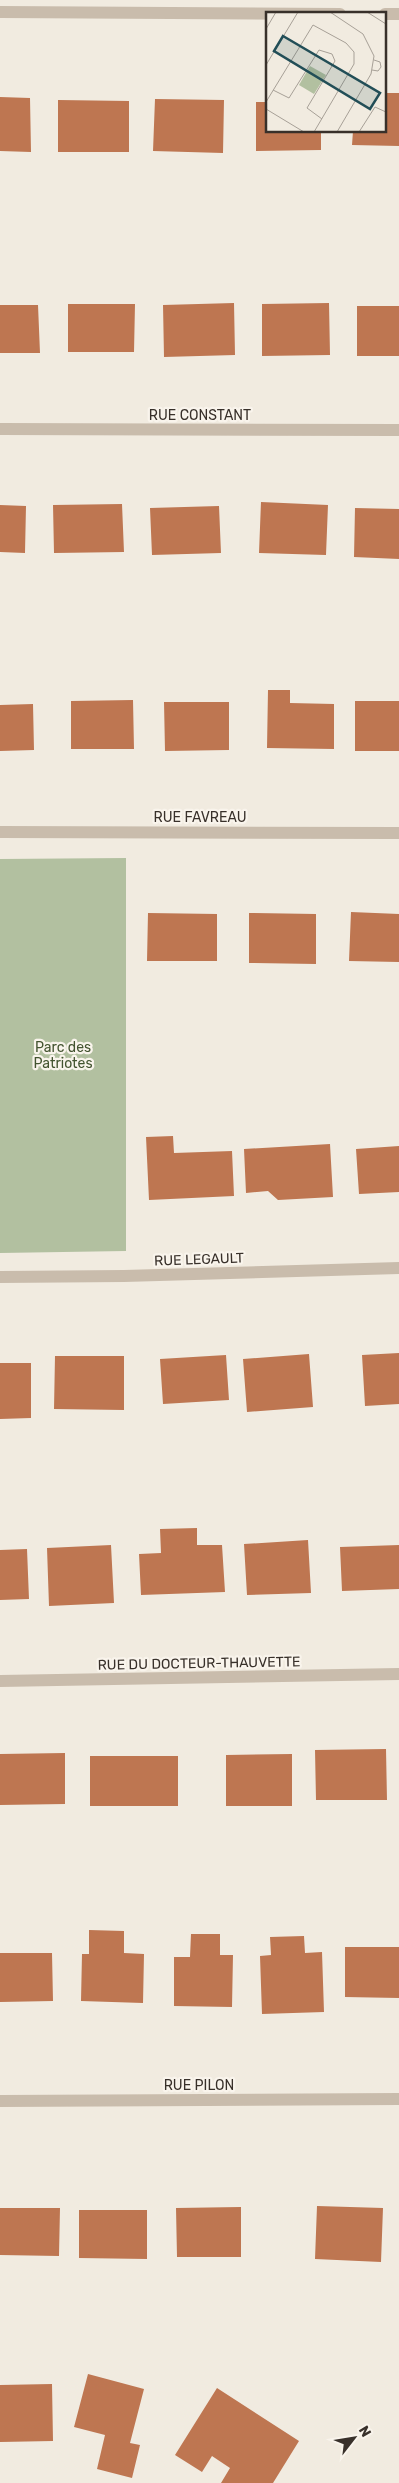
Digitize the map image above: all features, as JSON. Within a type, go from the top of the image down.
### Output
[{"type":"street","points":[[0,12],[266,14]]},
{"type":"street","points":[[386,14],[399,14]]},
{"type":"street","name":"RUE CONSTANT","points":[[0,429],[399,430]]},
{"type":"street","name":"RUE FAVREAU","points":[[0,832],[399,833]]},
{"type":"street","name":"RUE LEGAULT","points":[[0,1277],[124,1276],[399,1268]]},
{"type":"street","name":"RUE DU DOCTEUR-THAUVETTE","points":[[0,1681],[399,1674]]},
{"type":"street","name":"RUE PILON","points":[[0,2101],[399,2099]]},
{"type":"green space","name":"Parc des Patriotes","points":[[126,858],[126,1251],[0,1253],[0,859]]},
{"type":"building","points":[[386,93],[399,93],[399,146],[352,145],[353,132],[386,132]]},
{"type":"building","points":[[0,97],[30,98],[31,152],[0,151]]},
{"type":"building","points":[[155,99],[224,100],[223,153],[153,151]]},
{"type":"building","points":[[58,100],[129,101],[129,152],[58,152]]},
{"type":"building","points":[[256,102],[266,102],[266,132],[321,132],[321,150],[256,151]]},
{"type":"building","points":[[234,303],[235,355],[164,357],[163,305]]},
{"type":"building","points":[[329,303],[330,355],[262,356],[262,304]]},
{"type":"building","points":[[68,304],[135,304],[134,352],[68,352]]},
{"type":"building","points":[[0,305],[38,305],[40,353],[0,353]]},
{"type":"building","points":[[357,306],[399,306],[399,356],[357,356]]},
{"type":"building","points":[[261,502],[328,505],[326,555],[259,553]]},
{"type":"building","points":[[122,504],[124,552],[54,553],[53,505]]},
{"type":"building","points":[[0,505],[26,506],[25,553],[0,552]]},
{"type":"building","points":[[219,506],[221,553],[152,555],[150,508]]},
{"type":"building","points":[[355,508],[399,509],[399,559],[354,557]]},
{"type":"building","points":[[268,690],[290,690],[290,703],[334,704],[334,749],[267,748]]},
{"type":"building","points":[[133,700],[134,749],[71,749],[71,701]]},
{"type":"building","points":[[355,701],[399,701],[399,751],[355,751]]},
{"type":"building","points":[[164,702],[229,702],[229,750],[165,751]]},
{"type":"building","points":[[33,704],[34,750],[0,751],[0,705]]},
{"type":"building","points":[[351,912],[399,914],[399,962],[349,961]]},
{"type":"building","points":[[148,913],[217,914],[217,961],[147,961]]},
{"type":"building","points":[[249,913],[316,914],[316,964],[249,963]]},
{"type":"building","points":[[173,1136],[174,1153],[232,1151],[234,1196],[149,1200],[146,1137]]},
{"type":"building","points":[[330,1144],[333,1197],[278,1200],[268,1191],[246,1193],[244,1149]]},
{"type":"building","points":[[399,1146],[399,1192],[359,1194],[356,1149]]},
{"type":"building","points":[[399,1353],[399,1404],[365,1406],[362,1355]]},
{"type":"building","points":[[309,1354],[313,1407],[247,1412],[243,1359]]},
{"type":"building","points":[[226,1355],[229,1400],[163,1404],[160,1359]]},
{"type":"building","points":[[55,1356],[124,1356],[124,1410],[54,1409]]},
{"type":"building","points":[[0,1363],[31,1363],[31,1418],[0,1419]]},
{"type":"building","points":[[197,1528],[197,1545],[222,1545],[225,1592],[141,1595],[139,1554],[161,1553],[160,1529]]},
{"type":"building","points":[[308,1540],[311,1593],[247,1595],[244,1544]]},
{"type":"building","points":[[111,1545],[114,1603],[49,1606],[47,1548]]},
{"type":"building","points":[[399,1545],[399,1589],[342,1591],[340,1547]]},
{"type":"building","points":[[27,1549],[29,1599],[0,1600],[0,1550]]},
{"type":"building","points":[[386,1749],[387,1800],[316,1800],[315,1750]]},
{"type":"building","points":[[65,1753],[65,1804],[0,1805],[0,1754]]},
{"type":"building","points":[[292,1754],[292,1806],[226,1806],[226,1755]]},
{"type":"building","points":[[90,1756],[178,1756],[178,1806],[90,1806]]},
{"type":"building","points":[[89,1930],[124,1931],[124,1953],[144,1954],[143,2003],[81,2001],[82,1954],[89,1954]]},
{"type":"building","points":[[191,1934],[220,1934],[220,1955],[233,1955],[232,2007],[174,2006],[174,1957],[190,1957]]},
{"type":"building","points":[[304,1936],[305,1953],[322,1952],[324,2012],[262,2014],[260,1956],[271,1955],[270,1937]]},
{"type":"building","points":[[345,1947],[399,1947],[399,1998],[345,1997]]},
{"type":"building","points":[[0,1953],[52,1953],[53,2001],[0,2002]]},
{"type":"building","points":[[317,2206],[383,2208],[381,2262],[315,2259]]},
{"type":"building","points":[[241,2207],[241,2257],[177,2257],[176,2208]]},
{"type":"building","points":[[0,2208],[60,2208],[59,2256],[0,2255]]},
{"type":"building","points":[[79,2210],[147,2210],[147,2259],[79,2258]]},
{"type":"building","points":[[88,2374],[144,2389],[130,2443],[140,2445],[132,2478],[97,2469],[105,2435],[74,2427]]},
{"type":"building","points":[[52,2384],[53,2441],[0,2442],[0,2385]]},
{"type":"building","points":[[217,2388],[299,2441],[273,2483],[221,2483],[230,2468],[212,2456],[202,2472],[175,2455]]}]
